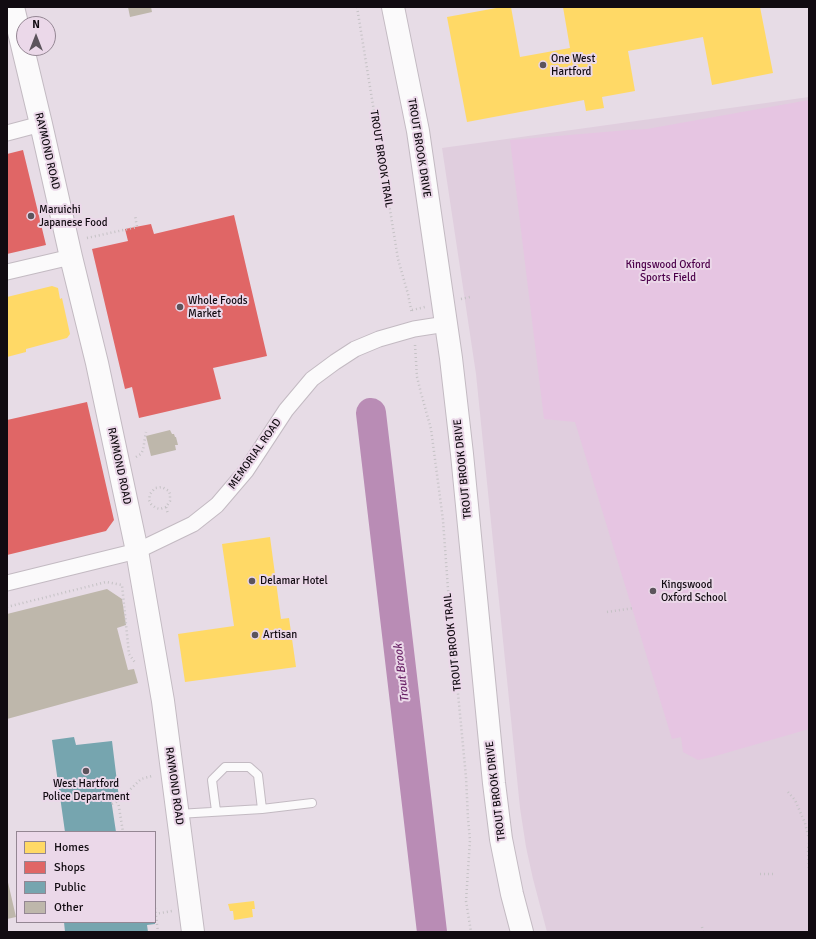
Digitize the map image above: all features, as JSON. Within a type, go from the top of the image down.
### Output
[{"type":"street","name":"RAYMOND ROAD","points":[[13,7],[41,124],[76,248],[97,363],[137,551],[163,702],[193,932]]},
{"type":"street","name":"TROUT BROOK DRIVE","points":[[393,7],[418,131],[451,358],[462,454],[494,783],[501,839],[512,894],[522,932]]},
{"type":"street","points":[[7,133],[41,124]]},
{"type":"street","points":[[7,272],[76,248]]},
{"type":"street","name":"MEMORIAL ROAD","points":[[7,583],[137,551],[193,524],[218,505],[246,471],[286,410],[312,379],[355,349],[379,339],[414,329],[446,324]]},
{"type":"lane","points":[[216,812],[212,780],[225,767],[249,767],[258,775],[262,809]]},
{"type":"lane","points":[[178,814],[262,809],[312,803]]},
{"type":"path","name":"TROUT BROOK TRAIL","points":[[357,7],[398,258],[412,310]]},
{"type":"path","points":[[76,248],[138,227],[135,215]]},
{"type":"path","name":"TROUT BROOK TRAIL","points":[[416,353],[417,377],[431,429],[443,520],[466,777],[470,840],[466,901],[471,932]]},
{"type":"path","points":[[132,458],[138,456],[143,450],[146,432]]},
{"type":"path","points":[[162,487],[168,491],[171,498],[166,507],[160,509],[153,507],[151,504],[149,500],[150,494],[155,488],[162,487]]},
{"type":"path","points":[[166,507],[168,514]]},
{"type":"path","points":[[7,607],[106,582],[122,585],[129,654],[136,664],[138,671]]},
{"type":"path","points":[[607,612],[634,608]]},
{"type":"path","points":[[112,804],[118,801],[141,779],[152,776]]},
{"type":"path","points":[[788,792],[795,800],[805,823],[809,839]]},
{"type":"path","points":[[118,801],[123,831]]},
{"type":"path","points":[[809,843],[809,870]]},
{"type":"path","points":[[760,874],[774,874]]},
{"type":"path","points":[[158,932],[156,914],[172,910]]},
{"type":"path","points":[[702,927],[703,932]]},
{"type":"shaded area","name":"Kingswood Oxford School","points":[[809,97],[809,932],[547,932],[526,847],[520,808],[476,374],[442,148]]},
{"type":"green space","name":"Kingswood Oxford Sports Field","points":[[809,100],[809,729],[698,760],[683,752],[681,737],[672,739],[575,422],[544,419],[510,140],[647,129]]},
{"type":"building: Homes","name":"One West Hartford","points":[[502,7],[511,7],[520,57],[570,48],[563,7],[760,7],[773,73],[712,85],[703,37],[628,51],[635,91],[602,97],[604,108],[586,111],[584,100],[467,122],[447,17]]},
{"type":"building: Homes","points":[[52,286],[58,288],[60,299],[62,298],[70,334],[67,338],[26,349],[26,352],[7,357],[7,297]]},
{"type":"building: Homes","name":"Delamar Hotel","points":[[270,537],[281,619],[289,618],[296,667],[185,682],[178,634],[234,626],[222,544]]},
{"type":"building: Homes","points":[[254,901],[255,909],[252,909],[253,917],[234,920],[233,911],[230,911],[228,904]]},
{"type":"building: Shops","points":[[23,150],[46,245],[7,254],[7,154]]},
{"type":"building: Shops","name":"Whole Foods Market","points":[[234,215],[267,356],[213,368],[221,399],[139,418],[132,387],[125,389],[92,249],[128,241],[125,229],[151,224],[154,234]]},
{"type":"building: Shops","points":[[87,402],[114,520],[106,531],[7,555],[7,420]]},
{"type":"building: Public","name":"West Hartford Police Department","points":[[74,737],[76,745],[112,741],[119,798],[111,799],[116,831],[65,831],[52,740]]},
{"type":"building: Public","points":[[64,923],[155,923],[147,925],[148,932],[65,932]]},
{"type":"building: Other","points":[[128,7],[151,7],[152,12],[130,17]]},
{"type":"building: Other","points":[[170,430],[176,437],[178,445],[175,445],[176,450],[151,456],[146,436]]},
{"type":"building: Other","points":[[107,589],[122,599],[126,625],[117,628],[128,670],[134,669],[138,683],[7,719],[7,614]]},
{"type":"building: Other","points":[[7,878],[16,917],[7,919]]},
{"type":"waterway","name":"Trout Brook","points":[[371,413],[432,932]]},
{"type":"place","name":"One West Hartford","points":[[543,65]]},
{"type":"place","name":"Maruichi Japanese Food","points":[[31,216]]},
{"type":"place","name":"Whole Foods Market","points":[[180,307]]},
{"type":"place","name":"Delamar Hotel","points":[[252,581]]},
{"type":"place","name":"Kingswood Oxford School","points":[[653,591]]},
{"type":"place","name":"Artisan","points":[[255,635]]},
{"type":"place","name":"West Hartford Police Department","points":[[86,771]]}]
